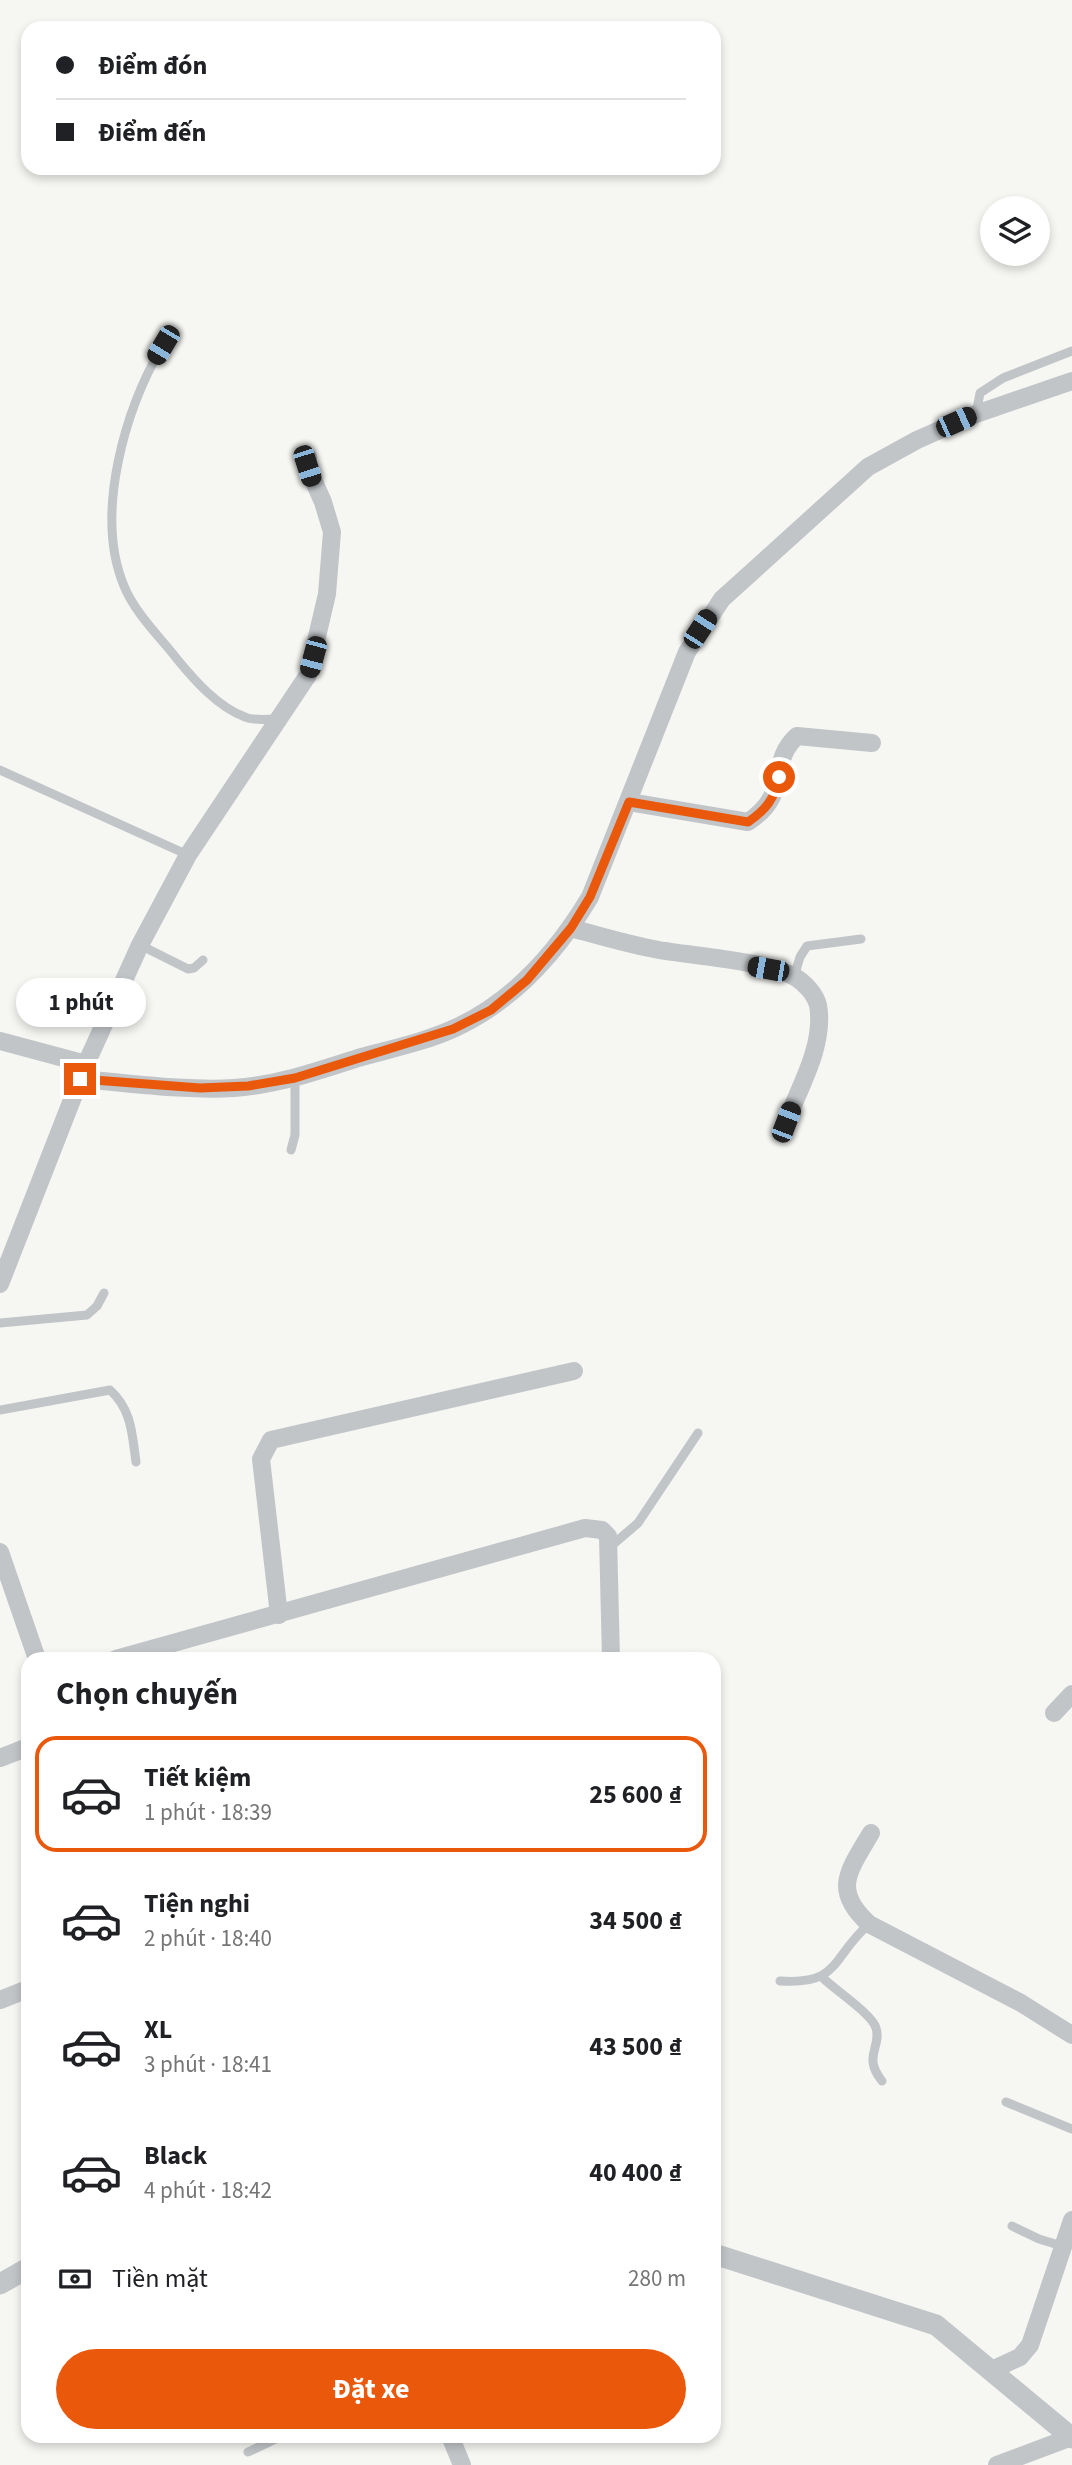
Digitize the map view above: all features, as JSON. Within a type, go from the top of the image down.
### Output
[{"type":"street","points":[[0,1041],[83,1071],[200,1088],[234,1088],[295,1078],[453,1029],[491,1010],[527,980],[571,928],[590,897],[687,652],[722,599],[869,467],[916,440],[976,414],[1072,381]]},
{"type":"street","points":[[0,1284],[83,1071],[141,945],[188,855],[308,676],[327,594],[332,533],[323,502],[307,466],[308,457]]},
{"type":"street","points":[[629,802],[748,822],[761,813],[775,795],[782,759],[797,736],[872,743]]},
{"type":"street","points":[[571,928],[654,949],[768,969],[794,977],[810,989],[817,1002],[819,1027],[815,1046],[786,1122]]},
{"type":"street","points":[[279,1615],[261,1459],[271,1440],[574,1371]]},
{"type":"street","points":[[142,1652],[585,1528],[602,1530],[608,1536],[611,1652]]},
{"type":"street","points":[[0,1552],[35,1652]]},
{"type":"street","points":[[1054,1713],[1072,1694]]},
{"type":"street","points":[[0,1758],[21,1750]]},
{"type":"street","points":[[871,1833],[846,1882],[845,1895],[854,1910],[869,1924],[1021,2003],[1072,2035]]},
{"type":"street","points":[[0,2000],[21,1992]]},
{"type":"street","points":[[992,2370],[1026,2352],[1072,2220]]},
{"type":"street","points":[[721,2256],[936,2325],[1071,2438],[997,2465]]},
{"type":"street","points":[[0,2284],[21,2272]]},
{"type":"street","points":[[453,2443],[463,2465]]},
{"type":"lane","points":[[163,345],[150,366],[118,458],[112,499],[115,546],[124,586],[153,630],[217,701],[247,718],[277,719]]},
{"type":"lane","points":[[976,414],[980,393],[1003,378],[1072,351]]},
{"type":"lane","points":[[0,769],[188,855]]},
{"type":"lane","points":[[794,977],[800,957],[807,946],[861,939]]},
{"type":"lane","points":[[141,945],[188,969],[194,968],[203,960]]},
{"type":"lane","points":[[291,1150],[295,1135],[295,1078]]},
{"type":"lane","points":[[0,1323],[88,1315],[104,1293]]},
{"type":"lane","points":[[0,1410],[110,1390],[126,1409],[131,1422],[136,1462]]},
{"type":"lane","points":[[610,1547],[638,1523],[698,1433]]},
{"type":"lane","points":[[780,1981],[809,1982],[823,1978],[854,1938],[869,1924]]},
{"type":"lane","points":[[823,1978],[874,2023],[877,2036],[872,2059],[875,2073],[882,2081]]},
{"type":"lane","points":[[1006,2102],[1072,2129]]},
{"type":"lane","points":[[1012,2226],[1062,2246]]},
{"type":"lane","points":[[248,2452],[267,2443]]},
{"type":"route","points":[[80,1079],[234,1088],[295,1078],[453,1029],[491,1010],[527,980],[571,928],[590,897],[629,802],[748,822],[761,813],[775,795],[779,777]]}]
